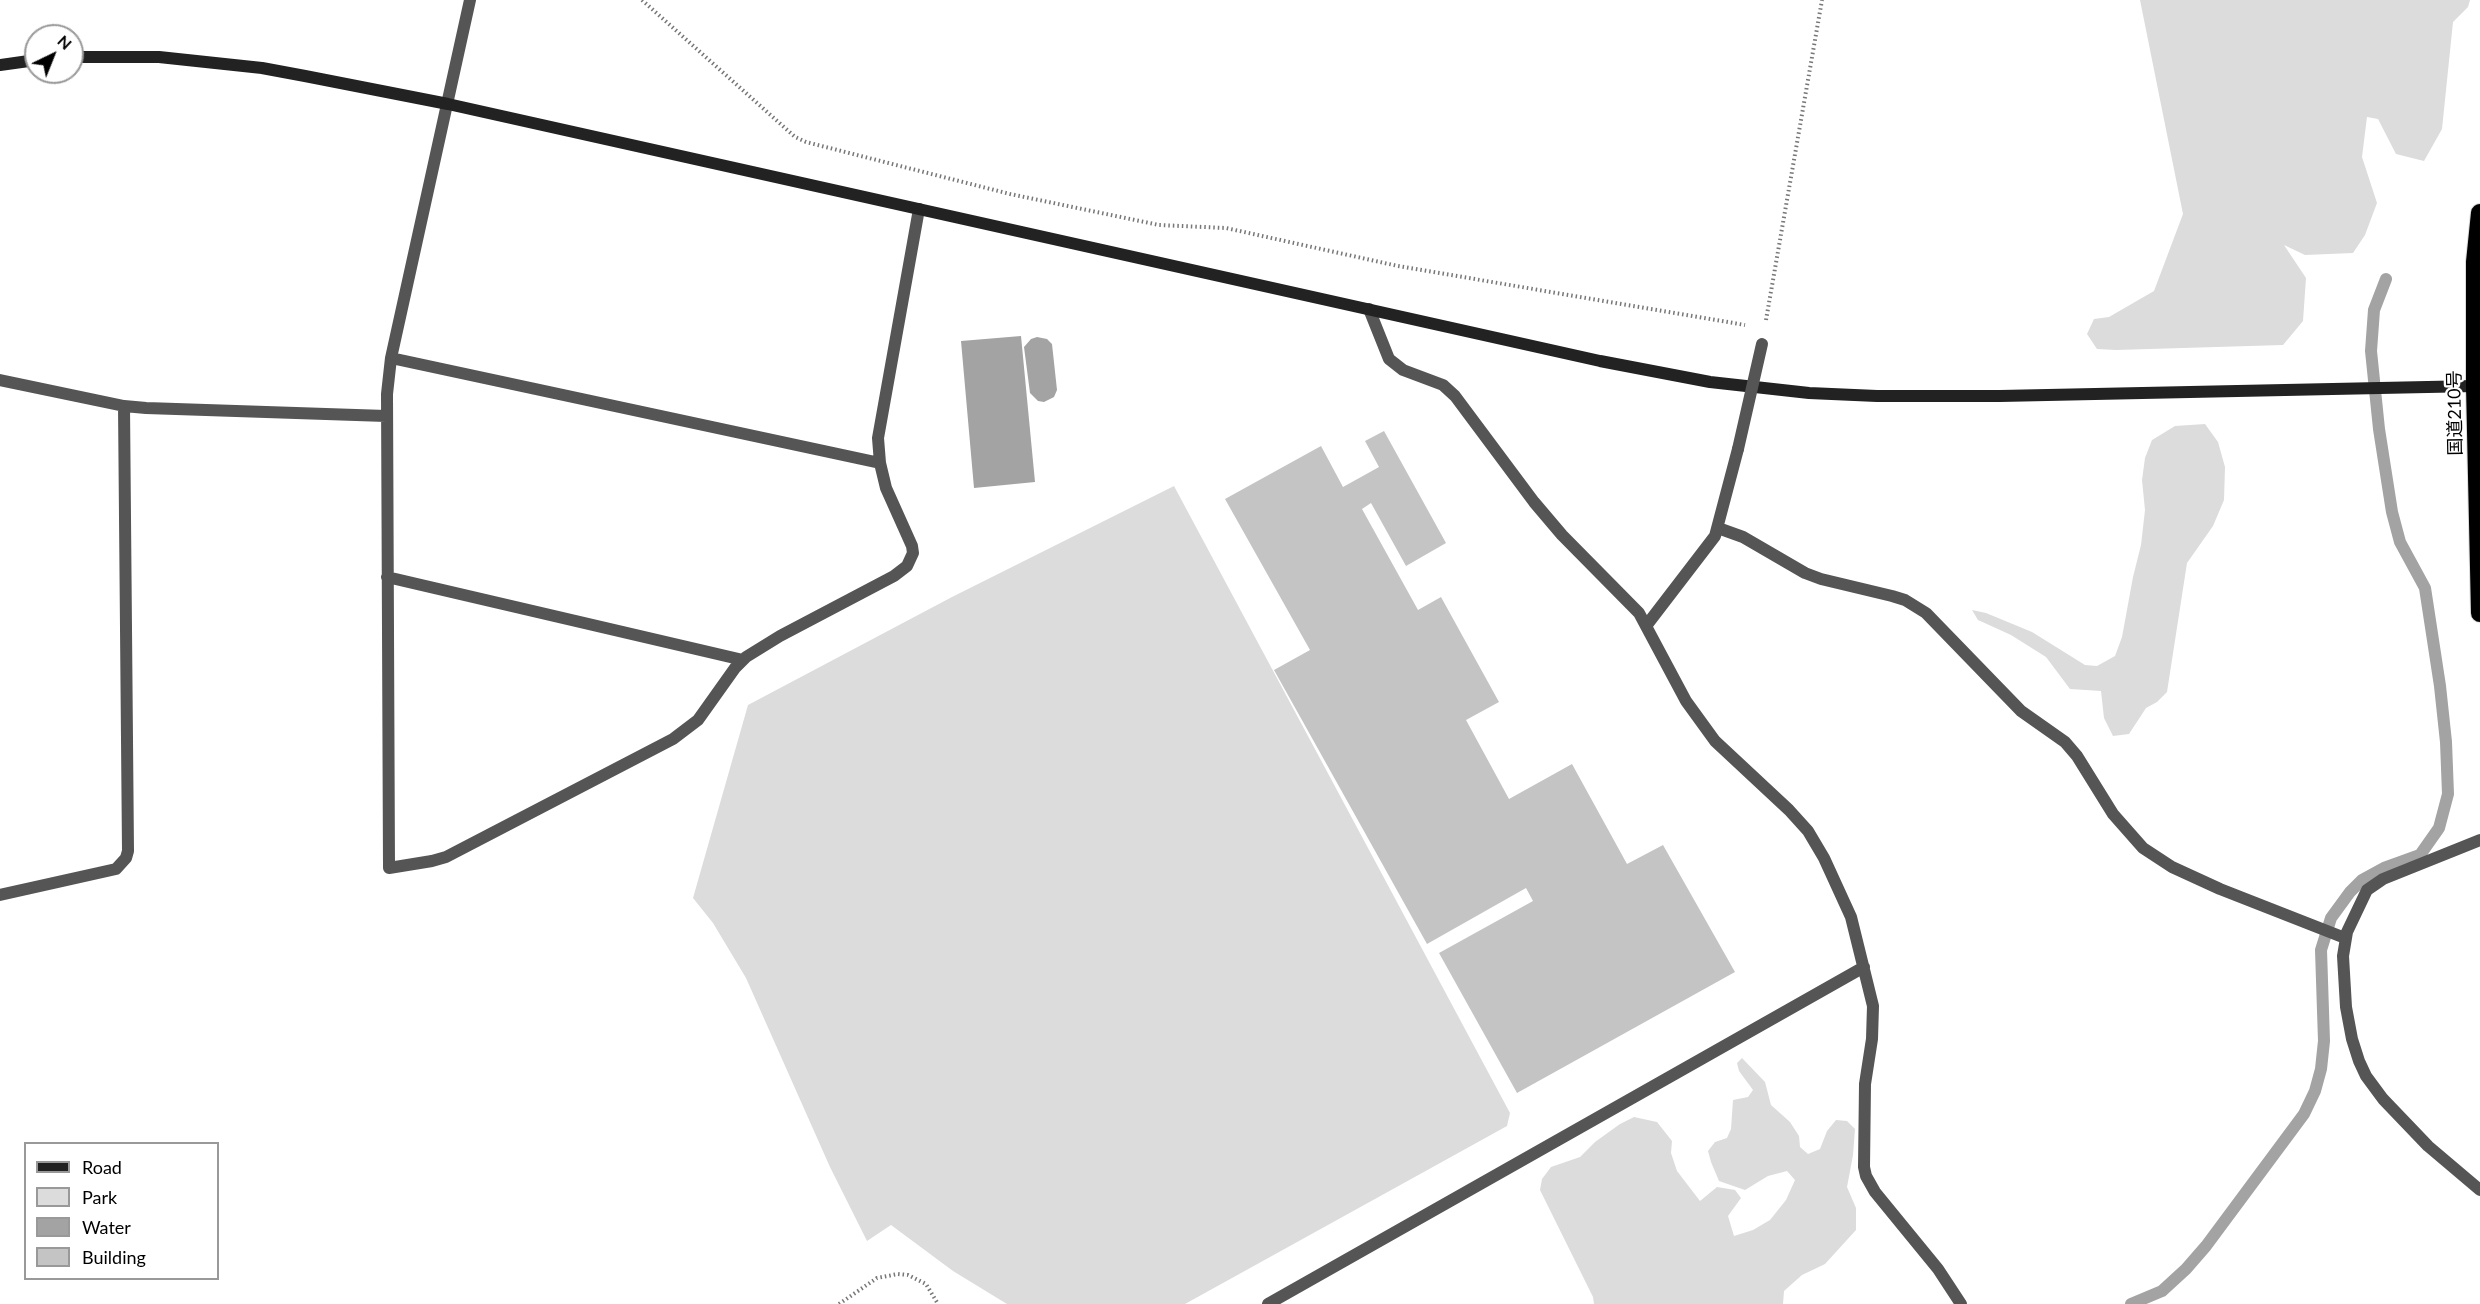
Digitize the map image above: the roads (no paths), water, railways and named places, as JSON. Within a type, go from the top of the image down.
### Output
[{"type":"highway","name":"国道210号","points":[[2480,213],[2475,262],[2480,612]]},
{"type":"street","points":[[471,0],[391,358],[386,416],[389,868],[446,857],[673,739],[698,720],[743,660],[780,636],[894,576],[907,566],[913,553],[912,546],[892,504],[880,463],[880,424],[919,209]]},
{"type":"street","points":[[84,57],[159,57],[262,68],[448,104],[1600,361],[1710,382],[1809,393],[1877,396],[2000,396],[2475,386]]},
{"type":"street","points":[[0,65],[24,62]]},
{"type":"street","points":[[1369,309],[1389,359],[1403,370],[1443,385],[1455,396],[1534,502],[1562,535],[1634,606],[1686,701],[1715,741],[1774,794],[1808,831],[1839,888],[1851,917],[1873,1006],[1872,1039],[1865,1084],[1864,1167],[1866,1176],[1875,1192],[1938,1269],[1961,1304]]},
{"type":"street","points":[[1646,626],[1710,544],[1718,528],[1762,344]]},
{"type":"street","points":[[391,358],[880,463]]},
{"type":"street","points":[[0,380],[124,406],[386,416]]},
{"type":"street","points":[[0,895],[106,872],[122,864],[128,852],[124,406]]},
{"type":"street","points":[[1718,528],[1743,537],[1804,573],[1905,600],[1926,613],[2021,711],[2065,742],[2077,756],[2113,814],[2143,848],[2172,867],[2220,889],[2345,938]]},
{"type":"street","points":[[387,577],[743,660]]},
{"type":"street","points":[[2480,840],[2374,884],[2362,898],[2345,938],[2343,956],[2346,1007],[2352,1039],[2359,1061],[2374,1087],[2397,1115],[2428,1146],[2480,1190]]},
{"type":"street","points":[[1268,1304],[1864,967]]},
{"type":"water","points":[[1021,336],[1035,482],[974,488],[961,341]]},
{"type":"water","points":[[1037,337],[1047,339],[1052,344],[1057,390],[1054,397],[1044,402],[1038,401],[1030,393],[1024,347],[1031,339]]},
{"type":"waterway","points":[[2131,1304],[2162,1291],[2186,1269],[2206,1246],[2304,1114],[2315,1091],[2321,1069],[2324,1041],[2321,950],[2331,918],[2362,880],[2384,868],[2420,855],[2439,828],[2448,794],[2446,742],[2440,686],[2425,588],[2400,542],[2392,512],[2379,429],[2371,351],[2374,310],[2386,279]]}]
